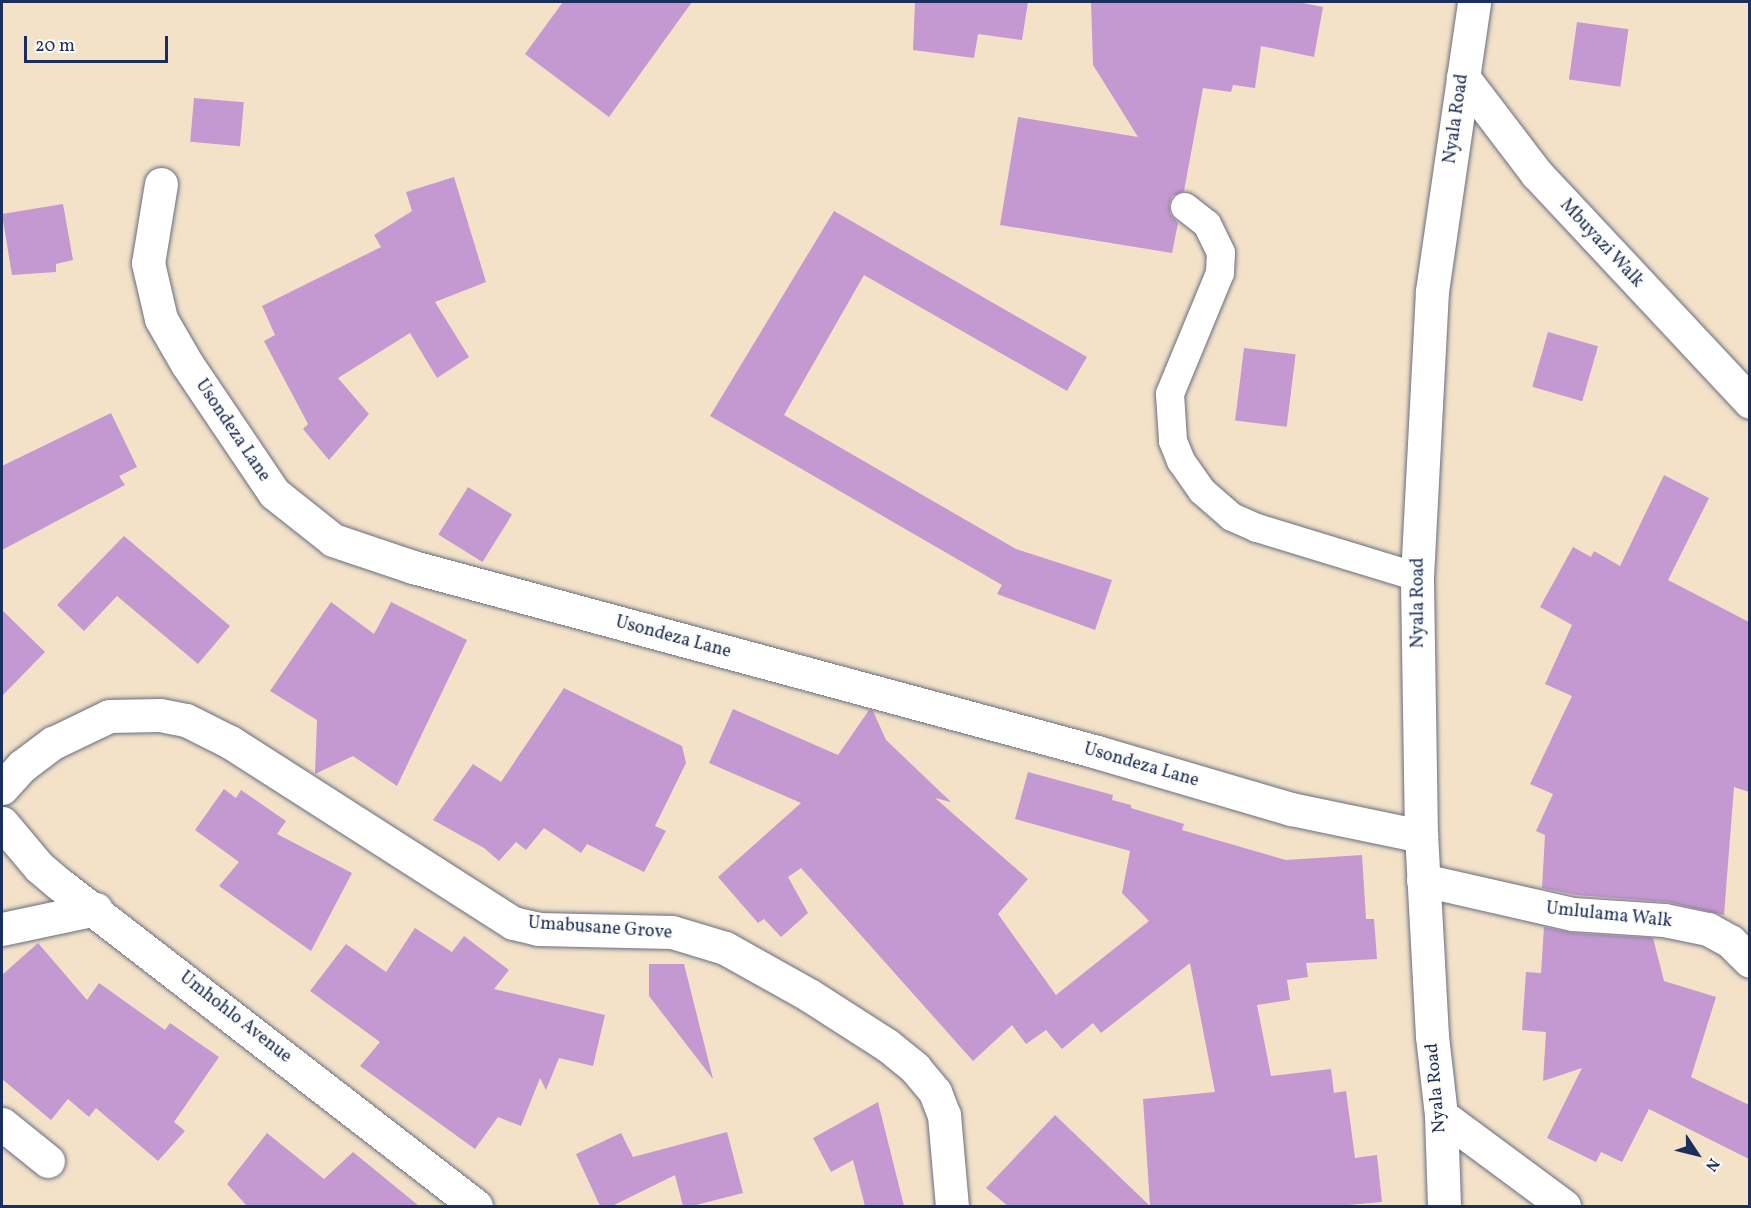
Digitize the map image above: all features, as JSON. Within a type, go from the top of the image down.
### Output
[{"type":"street","name":"Nyala Road","points":[[1444,1206],[1441,1115],[1432,1036],[1421,836],[1418,577],[1432,291],[1474,2]]},
{"type":"street","name":"Mbuyazi Walk","points":[[1463,76],[1537,174],[1749,402]]},
{"type":"street","name":"Usondeza Lane","points":[[161,184],[148,263],[161,319],[187,364],[274,493],[333,540],[412,567],[1085,749],[1291,809],[1421,836]]},
{"type":"street","name":"Umabusane Grove","points":[[2,788],[22,766],[81,727],[109,716],[160,715],[178,718],[230,742],[513,923],[538,929],[672,932],[725,948],[809,995],[887,1045],[915,1068],[936,1092],[944,1115],[952,1206]]},
{"type":"street","name":"Umhohlo Avenue","points":[[2,823],[39,867],[476,1206]]},
{"type":"street","name":"Umlulama Walk","points":[[1423,880],[1573,914],[1664,920],[1708,929],[1731,941],[1749,961]]},
{"type":"street","points":[[2,929],[96,909]]},
{"type":"street","points":[[1441,1115],[1564,1206]]},
{"type":"street","points":[[2,1124],[48,1161]]},
{"type":"lane","points":[[1185,207],[1207,224],[1221,254],[1220,273],[1170,394],[1173,441],[1181,461],[1202,491],[1232,517],[1257,528],[1418,577]]},
{"type":"building","points":[[563,2],[692,2],[609,117],[525,54]]},
{"type":"building","points":[[915,2],[1028,2],[1022,40],[978,34],[974,58],[913,50]]},
{"type":"building","points":[[1091,2],[1297,2],[1323,7],[1314,57],[1261,46],[1255,88],[1233,85],[1231,92],[1203,88],[1184,191],[1172,196],[1169,204],[1170,214],[1178,223],[1172,253],[1000,225],[1018,117],[1138,137],[1093,65]]},
{"type":"building","points":[[1577,22],[1628,29],[1620,87],[1569,79]]},
{"type":"building","points":[[194,98],[244,102],[240,146],[190,142]]},
{"type":"building","points":[[454,177],[486,282],[435,302],[469,357],[437,378],[410,333],[338,378],[369,414],[329,460],[303,429],[308,424],[264,341],[275,335],[262,306],[381,247],[374,235],[412,211],[406,192]]},
{"type":"building","points":[[63,204],[73,260],[56,264],[56,272],[12,275],[2,214]]},
{"type":"building","points":[[834,211],[1087,357],[1067,391],[864,275],[784,415],[1016,549],[1112,580],[1095,630],[997,594],[1002,585],[710,416]]},
{"type":"building","points":[[1548,332],[1598,346],[1582,401],[1532,387]]},
{"type":"building","points":[[1244,348],[1296,354],[1287,427],[1235,420]]},
{"type":"building","points":[[111,413],[137,467],[119,476],[125,485],[2,550],[2,466]]},
{"type":"building","points":[[1664,475],[1709,498],[1668,580],[1749,622],[1749,792],[1734,787],[1724,915],[1668,902],[1576,895],[1542,888],[1545,835],[1536,831],[1553,794],[1530,784],[1572,696],[1545,684],[1572,625],[1540,607],[1573,547],[1591,557],[1594,551],[1620,566]]},
{"type":"building","points":[[468,487],[512,515],[482,562],[438,534]]},
{"type":"building","points":[[124,536],[230,626],[198,664],[117,596],[84,631],[57,605]]},
{"type":"building","points":[[331,602],[374,634],[391,602],[467,640],[397,786],[353,756],[315,774],[317,720],[270,691]]},
{"type":"building","points":[[2,610],[45,652],[2,696]]},
{"type":"building","points":[[564,688],[682,746],[686,763],[655,826],[666,831],[644,872],[587,844],[581,853],[544,828],[526,850],[516,842],[499,861],[484,848],[433,820],[473,764],[501,782]]},
{"type":"building","points":[[733,709],[838,755],[869,710],[873,711],[886,740],[951,802],[935,798],[1028,879],[998,914],[1056,995],[1149,921],[1122,893],[1130,851],[1015,819],[1028,772],[1113,795],[1112,800],[1131,805],[1131,808],[1184,824],[1182,830],[1286,860],[1362,855],[1366,919],[1374,919],[1377,959],[1306,963],[1308,977],[1287,980],[1290,1000],[1257,1005],[1271,1076],[1331,1069],[1334,1093],[1346,1091],[1355,1158],[1377,1155],[1382,1202],[1337,1206],[1150,1206],[1143,1099],[1215,1092],[1190,963],[1101,1033],[1093,1023],[1062,1049],[1046,1030],[1026,1044],[1012,1025],[973,1061],[801,868],[788,877],[808,913],[781,937],[764,919],[758,923],[718,877],[801,803],[709,763]]},
{"type":"building","points":[[224,789],[236,798],[241,790],[286,821],[277,834],[352,873],[311,951],[219,886],[239,862],[195,830]]},
{"type":"building","points":[[1544,927],[1572,933],[1653,938],[1664,981],[1716,997],[1691,1077],[1749,1105],[1749,1159],[1649,1109],[1622,1162],[1601,1152],[1596,1162],[1547,1138],[1582,1068],[1543,1081],[1546,1032],[1522,1030],[1526,972],[1541,973]]},
{"type":"building","points":[[415,928],[452,952],[464,936],[509,970],[494,989],[605,1015],[593,1066],[559,1058],[546,1090],[540,1078],[521,1126],[498,1117],[475,1149],[360,1066],[380,1042],[310,991],[346,944],[386,972]]},
{"type":"building","points":[[38,943],[87,1000],[99,983],[165,1030],[170,1023],[219,1057],[174,1122],[185,1131],[158,1161],[96,1108],[89,1117],[68,1099],[51,1120],[2,1079],[2,975]]},
{"type":"building","points":[[649,964],[684,964],[713,1079],[649,996]]},
{"type":"building","points":[[878,1102],[904,1206],[865,1206],[853,1160],[831,1172],[813,1138]]},
{"type":"building","points":[[1055,1115],[1150,1206],[1008,1206],[986,1188]]},
{"type":"building","points":[[727,1132],[743,1193],[692,1206],[683,1206],[675,1175],[612,1206],[600,1206],[576,1154],[621,1133],[633,1157]]},
{"type":"building","points":[[267,1133],[324,1179],[353,1152],[419,1206],[247,1206],[227,1184]]}]
